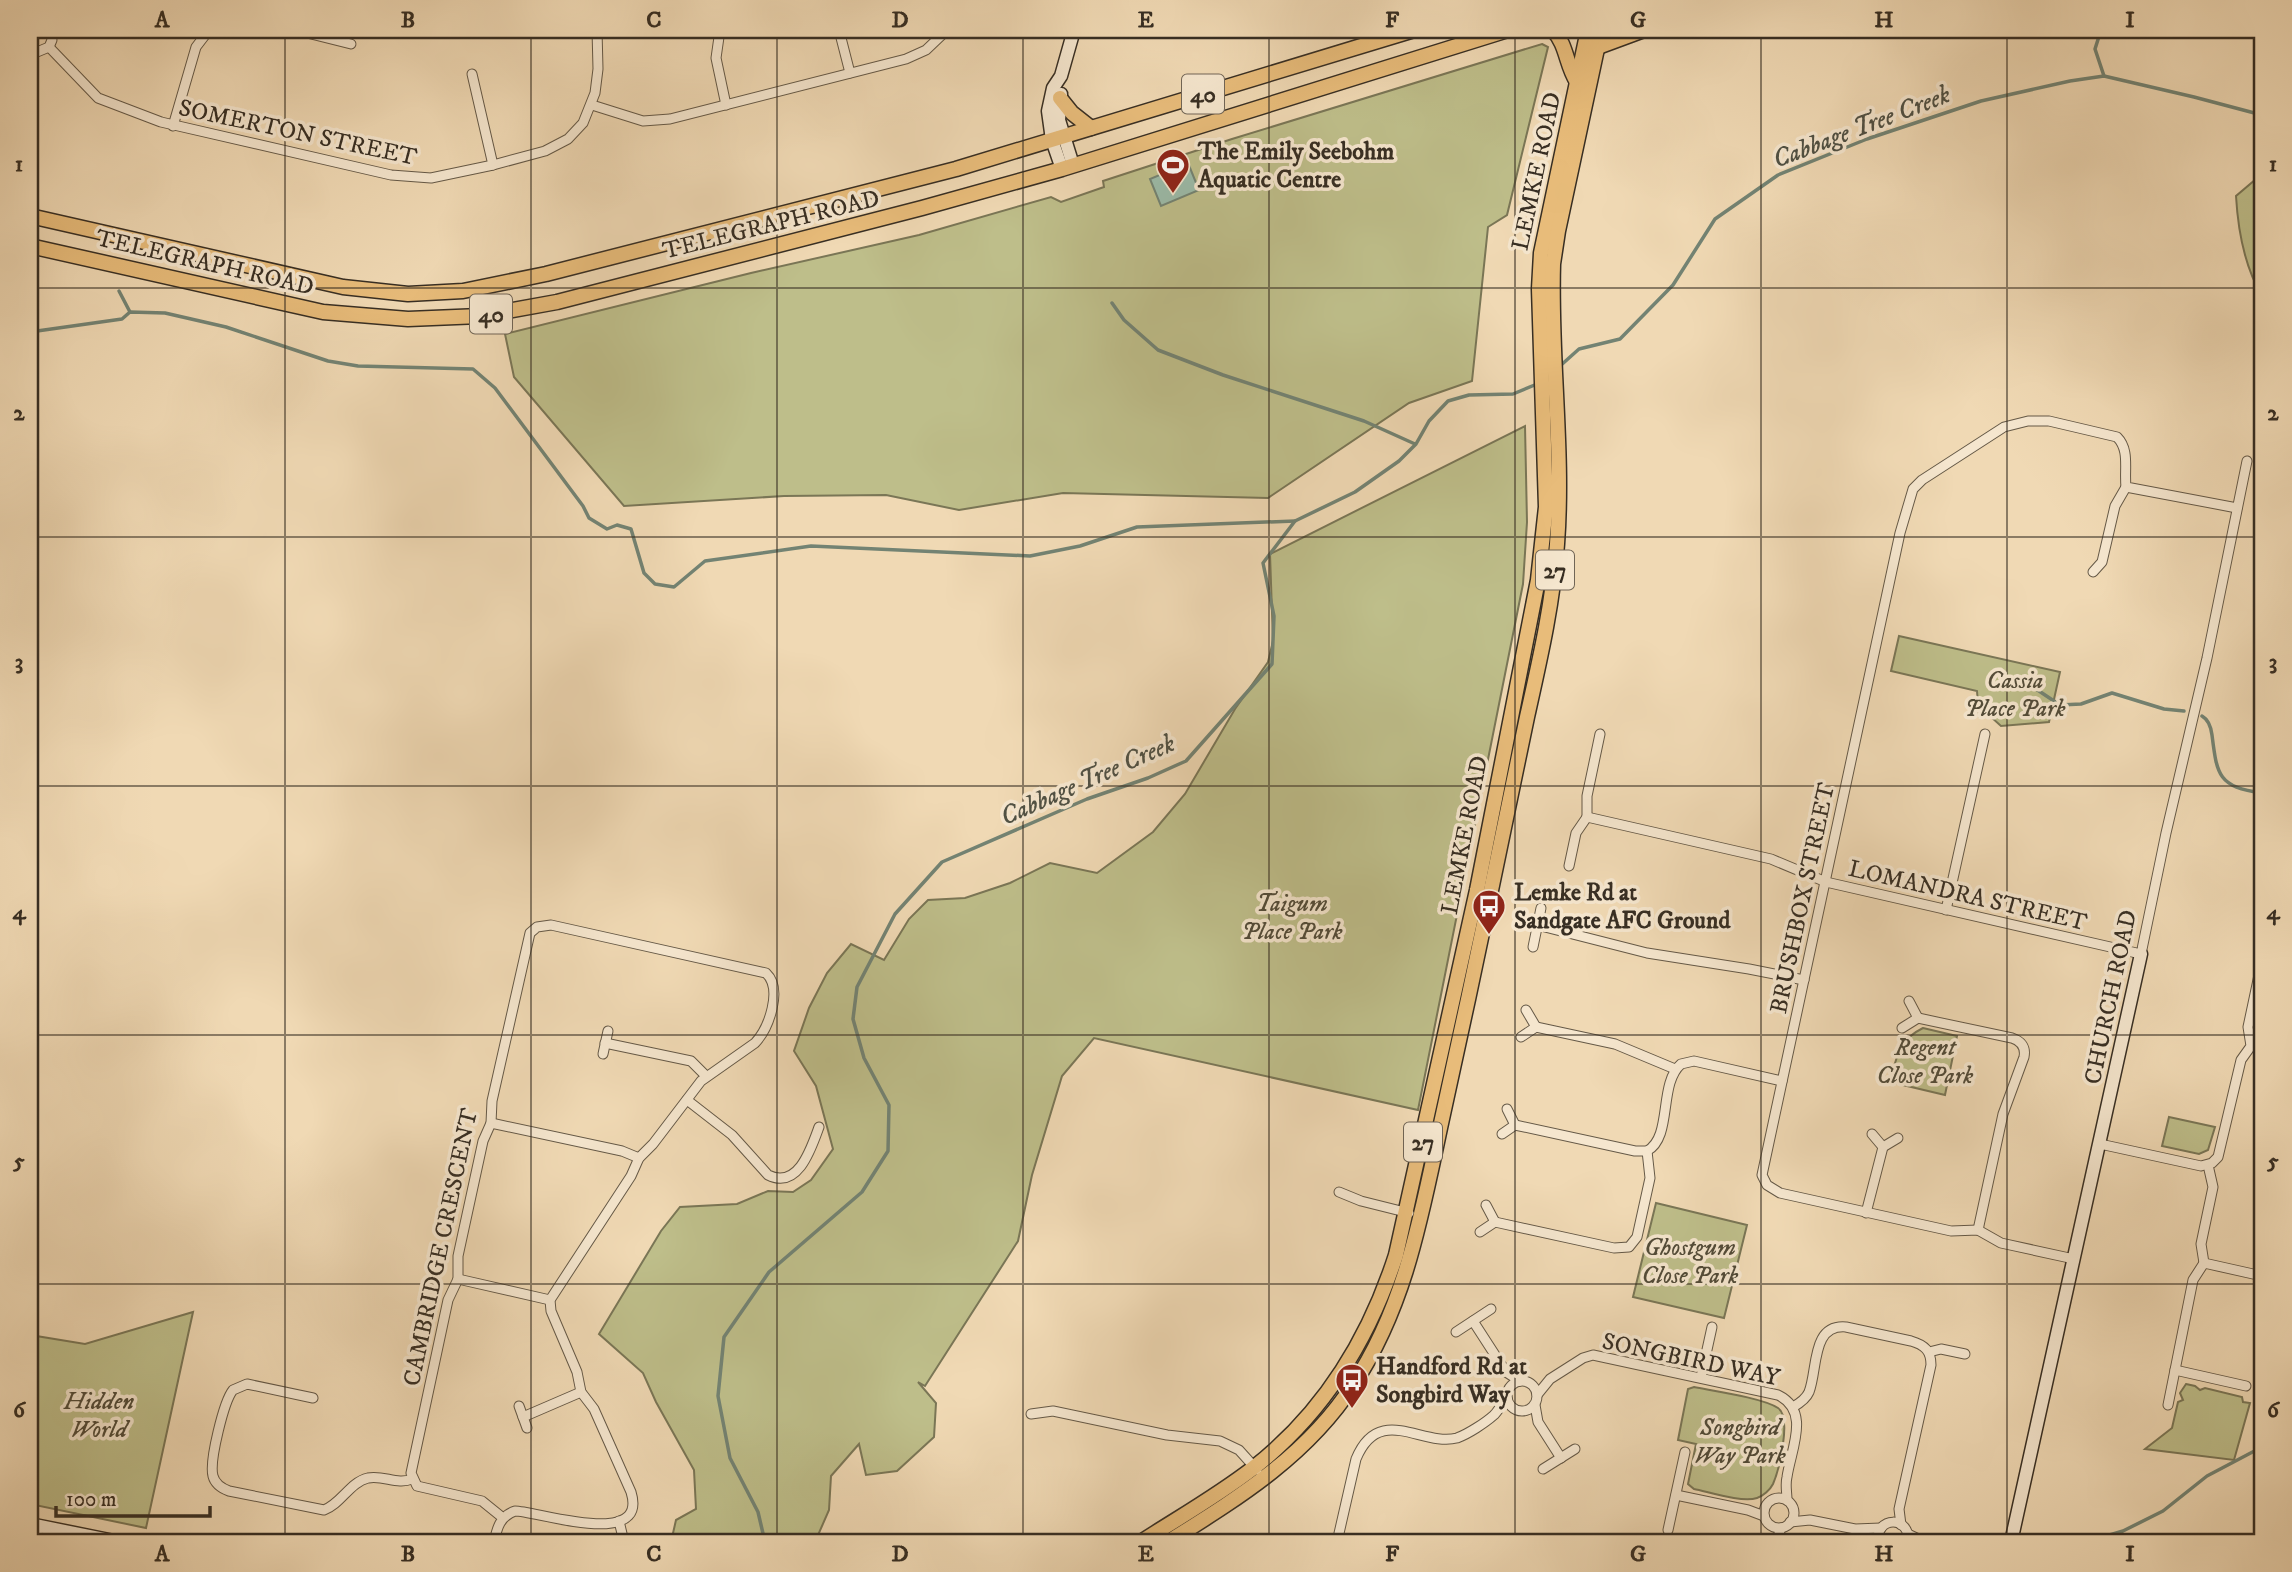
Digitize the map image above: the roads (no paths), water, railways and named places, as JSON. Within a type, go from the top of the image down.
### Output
[{"type":"main road","name":"TELEGRAPH ROAD","points":[[30,216],[343,287],[408,294],[483,288],[956,169],[1415,30]]},
{"type":"main road","name":"TELEGRAPH ROAD","points":[[30,246],[323,312],[398,318],[457,318],[529,309],[883,219],[1067,167],[1508,30]]},
{"type":"main road","points":[[1553,30],[1562,42],[1568,68],[1577,82]]},
{"type":"main road","name":"LEMKE ROAD","points":[[1168,1542],[1265,1479],[1317,1431],[1340,1405],[1360,1374],[1396,1301],[1538,580],[1546,507],[1539,273],[1544,230],[1588,30]]},
{"type":"main road","name":"LEMKE ROAD","points":[[1141,1542],[1255,1467],[1294,1431],[1322,1399],[1358,1346],[1381,1298],[1414,1214],[1550,607],[1559,515],[1553,264],[1601,30]]},
{"type":"main road","points":[[1598,47],[1644,30]]},
{"type":"main road","points":[[1060,98],[1072,113],[1091,128]]},
{"type":"street","points":[[30,49],[37,52],[49,47],[52,40],[50,30]]},
{"type":"street","points":[[173,126],[196,47],[208,30]]},
{"type":"street","points":[[295,30],[351,44]]},
{"type":"street","name":"SOMERTON STREET","points":[[49,47],[98,98],[173,126],[405,177],[444,176],[556,147],[577,131],[592,105],[597,83],[597,30]]},
{"type":"street","points":[[720,30],[716,58],[726,105]]},
{"type":"street","points":[[839,30],[850,73]]},
{"type":"street","points":[[592,105],[634,119],[670,119],[916,55],[934,44],[947,30]]},
{"type":"street","points":[[1058,139],[1061,76],[1074,30]]},
{"type":"street","points":[[472,74],[493,165]]},
{"type":"street","points":[[1061,76],[1053,88],[1048,117],[1067,167]]},
{"type":"street","name":"BRUSHBOX STREET","points":[[1866,1213],[1770,1189],[1765,1183],[1763,1166],[1900,533],[1913,489],[1922,480],[2004,427],[2028,421],[2049,421],[2116,437],[2124,444],[2126,453],[2126,487]]},
{"type":"street","name":"CHURCH ROAD","points":[[2011,1542],[2207,657],[2247,461]]},
{"type":"street","points":[[2093,572],[2102,562],[2115,506],[2126,487],[2237,508]]},
{"type":"street","points":[[1569,866],[1576,833],[1587,817],[1587,796],[1600,734]]},
{"type":"street","points":[[1947,910],[1985,734]]},
{"type":"street","name":"LOMANDRA STREET","points":[[1587,817],[1771,859],[1826,882],[2141,954]]},
{"type":"street","points":[[1533,947],[1541,908]]},
{"type":"street","name":"CAMBRIDGE CRESCENT","points":[[412,1479],[411,1469],[448,1300],[458,1279],[458,1256],[484,1141],[491,1123],[492,1101],[526,946],[535,923],[761,971],[770,976],[774,988],[768,1021],[762,1034],[749,1047],[706,1076],[639,1158],[631,1176],[550,1300]]},
{"type":"street","points":[[1537,925],[1647,953],[1804,980]]},
{"type":"street","points":[[2099,1144],[2197,1165],[2208,1165],[2220,1154],[2241,1060],[2251,1046],[2248,1027],[2262,961]]},
{"type":"street","points":[[1909,1001],[1918,1018]]},
{"type":"street","points":[[1526,1010],[1536,1027]]},
{"type":"street","points":[[1902,1028],[1918,1018],[2012,1038],[2018,1040],[2024,1048],[2024,1057],[2003,1114],[1978,1230]]},
{"type":"street","points":[[1521,1037],[1536,1027],[1628,1048],[1675,1069]]},
{"type":"street","points":[[603,1054],[608,1031]]},
{"type":"street","points":[[605,1043],[691,1061],[706,1076]]},
{"type":"street","points":[[2251,1046],[2262,1048]]},
{"type":"street","points":[[1502,1134],[1516,1125],[1635,1151],[1647,1151],[1655,1146],[1659,1138],[1675,1069],[1685,1062],[1694,1061],[1782,1081]]},
{"type":"street","points":[[687,1100],[723,1126],[768,1175],[778,1179],[787,1178],[799,1168],[812,1147],[819,1126]]},
{"type":"street","points":[[1507,1109],[1516,1125]]},
{"type":"street","points":[[491,1123],[622,1151],[639,1158]]},
{"type":"street","points":[[1872,1133],[1883,1147]]},
{"type":"street","points":[[1898,1138],[1883,1147],[1866,1213],[1956,1232],[1978,1230],[2006,1244],[2074,1259]]},
{"type":"street","points":[[1480,1231],[1495,1222],[1614,1248],[1629,1247],[1637,1237],[1650,1178],[1647,1151]]},
{"type":"street","points":[[2168,1405],[2192,1284],[2204,1263],[2201,1244],[2213,1187],[2208,1165]]},
{"type":"street","points":[[1339,1192],[1361,1201],[1414,1214]]},
{"type":"street","points":[[1486,1205],[1495,1222]]},
{"type":"street","points":[[2204,1263],[2262,1276]]},
{"type":"street","points":[[458,1279],[550,1300],[551,1311],[576,1368],[581,1392],[594,1409],[633,1497],[631,1510],[619,1521],[601,1525],[521,1511],[511,1512],[498,1525],[494,1542]]},
{"type":"street","points":[[1456,1332],[1491,1309]]},
{"type":"street","points":[[1337,1542],[1356,1459],[1374,1436],[1397,1429],[1443,1439],[1454,1438],[1468,1433],[1494,1415],[1507,1398],[1510,1387],[1506,1372],[1473,1321]]},
{"type":"street","points":[[1701,1377],[1712,1326]]},
{"type":"street","points":[[1764,1511],[1770,1500],[1782,1499],[1810,1520],[1856,1529],[1881,1528],[1891,1522],[1899,1509],[1930,1370],[1929,1353],[1921,1344],[1911,1341],[1836,1327],[1821,1339],[1809,1392],[1803,1401],[1793,1407]]},
{"type":"street","points":[[1929,1353],[1941,1349],[1965,1354]]},
{"type":"street","name":"SONGBIRD WAY","points":[[1531,1384],[1550,1379],[1583,1358],[1593,1355],[1778,1395],[1793,1407],[1797,1425],[1782,1499]]},
{"type":"street","points":[[2175,1370],[2246,1386]]},
{"type":"street","points":[[1506,1372],[1531,1384],[1538,1422]]},
{"type":"street","name":"SONGBIRD WAY","points":[[1536,1400],[1550,1379]]},
{"type":"street","points":[[1510,1387],[1520,1381]]},
{"type":"street","points":[[313,1398],[247,1384],[233,1390],[227,1401],[213,1461],[213,1476],[218,1485],[229,1490],[324,1510],[334,1506],[357,1484],[368,1478],[398,1482],[412,1479],[421,1488],[482,1501],[503,1518]]},
{"type":"street","points":[[523,1417],[581,1392]]},
{"type":"street","points":[[1507,1398],[1519,1410],[1538,1422],[1561,1458]]},
{"type":"street","points":[[1494,1415],[1519,1410],[1536,1400]]},
{"type":"street","points":[[519,1406],[527,1428]]},
{"type":"street","points":[[1031,1414],[1053,1410],[1167,1435],[1220,1441],[1238,1450],[1265,1479]]},
{"type":"street","points":[[1543,1469],[1575,1449]]},
{"type":"street","points":[[1668,1530],[1685,1452]]},
{"type":"street","points":[[1676,1495],[1764,1511],[1782,1526]]},
{"type":"street","points":[[1899,1509],[1901,1525],[1908,1538],[1925,1542]]},
{"type":"street","points":[[1776,1542],[1782,1526],[1794,1510]]},
{"type":"street","points":[[1782,1526],[1810,1520]]},
{"type":"street","points":[[619,1521],[624,1542]]},
{"type":"street","points":[[1891,1522],[1901,1525]]},
{"type":"street","points":[[30,1524],[119,1542]]},
{"type":"street","points":[[1856,1529],[1878,1541],[1881,1528]]},
{"type":"street","points":[[30,1536],[60,1542]]},
{"type":"waterway","points":[[2101,30],[2095,49],[2104,76]]},
{"type":"waterway","name":"Cabbage Tree Creek","points":[[1560,366],[1579,349],[1620,339],[1673,285],[1715,219],[1778,175],[1867,139],[1981,101],[2104,76],[2262,115]]},
{"type":"waterway","points":[[119,291],[130,312]]},
{"type":"waterway","points":[[1112,303],[1124,320],[1158,350],[1223,375],[1364,421],[1415,444]]},
{"type":"waterway","points":[[30,332],[122,319],[130,312],[165,313],[226,327],[328,361],[358,366],[473,369],[495,388],[583,506],[589,518],[607,529],[617,525],[631,529],[644,573],[655,584],[674,587],[705,561],[811,546],[1030,556],[1080,546],[1137,527],[1295,521]]},
{"type":"waterway","name":"Cabbage Tree Creek","points":[[765,1542],[758,1512],[730,1458],[718,1396],[724,1337],[769,1272],[862,1192],[888,1151],[889,1105],[864,1058],[853,1019],[857,987],[895,914],[942,862],[1087,799],[1148,778],[1186,761],[1272,664],[1274,616],[1263,563],[1295,521],[1355,492],[1399,461],[1416,444],[1429,421],[1448,401],[1469,395],[1513,394],[1537,384]]},
{"type":"waterway","points":[[2036,689],[2060,705],[2081,704],[2112,693],[2164,709],[2184,711]]},
{"type":"waterway","points":[[2202,716],[2210,727],[2222,777],[2236,787],[2262,793]]},
{"type":"waterway","points":[[2086,1542],[2123,1531],[2163,1511],[2207,1476],[2262,1447]]},
{"type":"place","name":"The Emily Seebohm Aquatic Centre","points":[[1173,195]]},
{"type":"place","name":"Lemke Rd at Sandgate AFC Ground","points":[[1489,936]]},
{"type":"place","name":"Handford Rd at Songbird Way","points":[[1352,1410]]},
{"type":"park label","name":"Cassia Place Park","points":[[2015,694]]},
{"type":"park label","name":"Taigum Place Park","points":[[1292,917]]},
{"type":"park label","name":"Regent Close Park","points":[[1925,1061]]},
{"type":"park label","name":"Ghostgum Close Park","points":[[1690,1261]]},
{"type":"park label","name":"Hidden World","points":[[99,1415]]},
{"type":"park label","name":"Songbird Way Park","points":[[1740,1441]]}]
